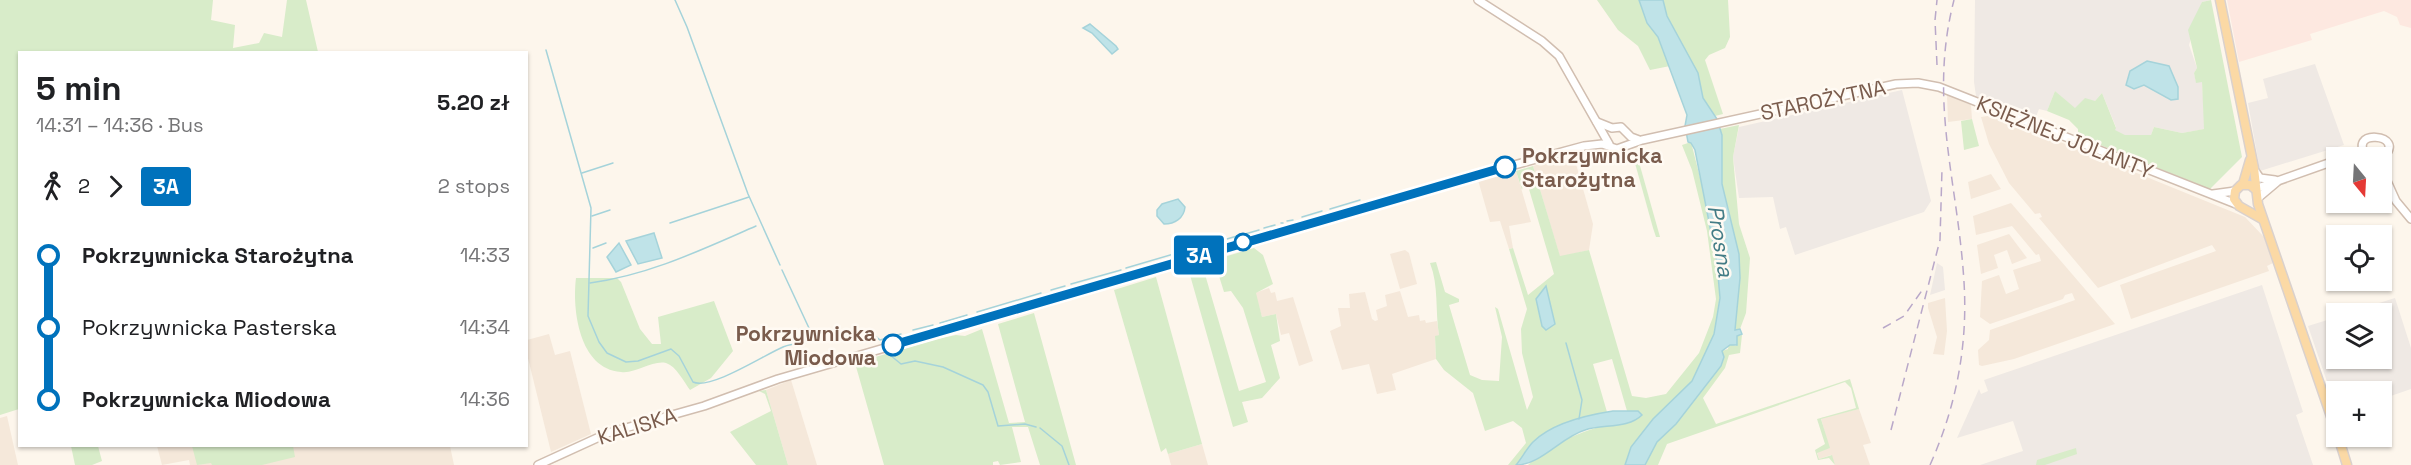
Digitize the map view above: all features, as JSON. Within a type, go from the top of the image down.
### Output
[{"type":"main road","points":[[2220,0],[2250,156],[2255,171],[2255,189],[2262,219],[2272,240],[2326,402]]},
{"type":"main road","points":[[2250,156],[2243,184],[2235,191],[2236,204],[2262,219]]},
{"type":"main road","points":[[2243,184],[2255,189]]},
{"type":"main road","points":[[2245,208],[2253,206],[2257,199]]},
{"type":"main road","points":[[2341,447],[2347,465]]},
{"type":"street","points":[[1478,0],[1554,51],[1567,66],[1607,141],[1617,149],[1642,140]]},
{"type":"street","name":"STAROŻYTNA","points":[[1642,140],[1896,84],[1918,83]]},
{"type":"street","name":"KSIĘŻNEJ JOLANTY","points":[[1918,83],[1942,88],[2236,204]]},
{"type":"street","points":[[1596,121],[1611,128],[1622,127],[1628,134],[1642,140]]},
{"type":"street","points":[[1588,144],[1597,136],[1596,121]]},
{"type":"street","points":[[1607,141],[1611,128]]},
{"type":"street","points":[[1626,145],[1628,134]]},
{"type":"street","points":[[2364,146],[2371,137],[2382,137],[2389,147]]},
{"type":"street","name":"KALISKA","points":[[538,465],[608,433],[704,406],[778,379],[1405,195],[1588,144],[1607,141]]},
{"type":"street","points":[[2255,189],[2326,164]]},
{"type":"street","points":[[2255,171],[2260,178],[2278,179]]},
{"type":"street","points":[[2257,199],[2278,179]]},
{"type":"street","name":"KSIĘŻNEJ JOLANTY","points":[[2210,194],[2235,191]]},
{"type":"street","points":[[2392,191],[2396,201],[2411,219]]},
{"type":"shaded area","points":[[1975,0],[2211,0],[2202,2],[2189,45],[2197,68],[2194,73],[2196,82],[2202,82],[2205,129],[2182,133],[2154,127],[2151,135],[2124,135],[2114,130],[2116,127],[2102,93],[2095,101],[2075,109],[2055,91],[2047,111],[2039,109],[2035,119],[1976,96],[1974,82]]},
{"type":"shaded area","points":[[2227,0],[2411,0],[2411,28],[2400,25],[2397,17],[2384,11],[2310,34],[2312,40],[2239,62]]},
{"type":"shaded area","points":[[2315,64],[2344,145],[2326,147],[2326,151],[2260,171],[2248,103],[2268,98],[2263,79]]},
{"type":"shaded area","points":[[1902,90],[1931,201],[1924,212],[1795,255],[1786,227],[1780,229],[1773,197],[1739,198],[1733,157],[1739,127]]},
{"type":"shaded area","points":[[1947,95],[1971,105],[1972,119],[1948,122]]},
{"type":"shaded area","points":[[1994,115],[2245,217],[2264,237],[2273,263],[2267,266],[2269,271],[2131,319],[2120,285],[2216,251],[2212,245],[2098,288],[2039,218],[2042,217],[2040,213],[2035,214],[2009,183],[1989,144],[1981,117]]},
{"type":"shaded area","points":[[1560,158],[1576,164],[1593,224],[1589,250],[1560,257],[1533,166]]},
{"type":"shaded area","points":[[1516,171],[1531,222],[1509,226],[1513,248],[1509,249],[1500,221],[1490,222],[1478,180]]},
{"type":"shaded area","points":[[1991,174],[2001,189],[1971,199],[1968,182]]},
{"type":"shaded area","points":[[2011,203],[2115,324],[2014,359],[1982,366],[1979,365],[1978,350],[1989,340],[1990,330],[2075,300],[2072,293],[2065,295],[2063,299],[1990,324],[1980,317],[1982,281],[1999,275],[2006,294],[2019,289],[2013,270],[2041,261],[2039,254],[2036,255],[2012,226],[1976,235],[1973,216]]},
{"type":"shaded area","points":[[2009,234],[2027,258],[2012,264],[2007,250],[1994,255],[1998,268],[1981,274],[1977,245]]},
{"type":"shaded area","points":[[1405,250],[1409,253],[1417,284],[1400,289],[1390,254]]},
{"type":"shaded area","points":[[1937,263],[1943,267],[1945,290],[1930,295]]},
{"type":"shaded area","points":[[2262,285],[2303,412],[2296,415],[2313,465],[1980,465],[2023,451],[2013,421],[1957,438],[1979,389],[1981,394],[1988,391],[1984,380]]},
{"type":"shaded area","points":[[1269,288],[1271,293],[1275,292],[1277,301],[1293,297],[1313,361],[1299,366],[1289,333],[1281,335],[1276,314],[1262,317],[1255,293]]},
{"type":"shaded area","points":[[1400,291],[1408,317],[1419,315],[1420,321],[1425,320],[1426,323],[1437,321],[1439,335],[1435,337],[1436,359],[1392,374],[1396,390],[1377,394],[1369,364],[1342,370],[1330,331],[1341,326],[1338,308],[1350,308],[1349,294],[1365,292],[1372,319],[1375,321],[1378,320],[1376,310],[1387,306],[1385,295]]},
{"type":"shaded area","points":[[1945,298],[1947,331],[1944,355],[1933,354],[1937,337],[1928,303]]},
{"type":"shaded area","points":[[2395,298],[2411,348],[2411,389],[2392,396],[2392,381],[2327,381],[2308,326],[2326,320],[2326,369],[2392,369],[2392,303],[2379,303]]},
{"type":"shaded area","points":[[549,334],[555,355],[570,351],[591,434],[551,452],[528,358],[528,340]]},
{"type":"shaded area","points":[[791,380],[817,465],[788,465],[766,390]]},
{"type":"shaded area","points":[[1859,409],[1871,443],[1863,445],[1870,465],[1835,465],[1831,455],[1819,459],[1817,452],[1829,448],[1821,418]]},
{"type":"shaded area","points":[[7,416],[18,465],[0,465],[0,418]]},
{"type":"shaded area","points":[[1202,444],[1208,465],[1171,465],[1168,454]]},
{"type":"shaded area","points":[[157,447],[450,447],[454,465],[190,465],[189,460],[162,465]]},
{"type":"green space","points":[[0,0],[213,0],[211,20],[235,25],[233,48],[259,43],[264,33],[282,37],[287,0],[306,0],[318,51],[18,51],[18,409],[0,415]]},
{"type":"green space","points":[[1597,0],[1639,0],[1647,23],[1658,37],[1670,66],[1650,70],[1638,46],[1618,30]]},
{"type":"green space","points":[[1663,0],[1728,0],[1730,37],[1725,48],[1709,55],[1705,60],[1723,114],[1715,116],[1703,98],[1698,73],[1667,16]]},
{"type":"green space","points":[[2211,0],[2242,157],[2210,189],[2078,136],[2078,129],[2069,120],[2047,111],[2055,91],[2075,108],[2085,98],[2095,101],[2102,93],[2115,130],[2125,135],[2151,135],[2154,127],[2182,133],[2204,129],[2202,82],[2196,83],[2194,73],[2197,68],[2188,30],[2202,2]]},
{"type":"green space","points":[[1972,119],[1979,146],[1964,150],[1961,121]]},
{"type":"green space","points":[[1739,125],[1733,157],[1739,224],[1750,258],[1746,313],[1740,329],[1735,331],[1740,278],[1739,254],[1722,184],[1720,129]]},
{"type":"green space","points":[[1691,142],[1710,217],[1720,298],[1714,334],[1692,381],[1653,419],[1631,447],[1625,465],[1528,465],[1550,448],[1576,435],[1604,426],[1632,422],[1638,411],[1627,411],[1612,359],[1593,364],[1607,412],[1572,421],[1539,437],[1516,465],[1508,465],[1526,443],[1522,428],[1513,421],[1485,431],[1473,393],[1444,370],[1436,359],[1435,336],[1439,335],[1435,281],[1430,263],[1436,262],[1445,292],[1459,299],[1459,302],[1449,305],[1470,375],[1482,380],[1499,381],[1502,337],[1495,307],[1498,309],[1527,410],[1533,397],[1522,353],[1521,329],[1527,309],[1509,249],[1513,248],[1528,295],[1554,274],[1526,179],[1522,190],[1516,171],[1533,166],[1560,256],[1589,250],[1632,396],[1646,398],[1666,394],[1699,353],[1713,317],[1716,299],[1707,231],[1692,170],[1682,145]]},
{"type":"green space","points":[[1637,155],[1660,237],[1656,237],[1653,228],[1633,156]]},
{"type":"green space","points":[[1254,248],[1263,255],[1273,284],[1256,293],[1262,317],[1276,314],[1280,341],[1271,345],[1280,378],[1262,398],[1242,402],[1248,422],[1233,427],[1188,268],[1202,264],[1239,391],[1266,382],[1243,308],[1231,291],[1224,292],[1214,260]]},
{"type":"green space","points":[[1156,277],[1202,444],[1168,454],[1166,448],[1161,452],[1114,290]]},
{"type":"green space","points":[[576,278],[617,278],[621,282],[640,329],[652,344],[661,344],[658,317],[714,301],[733,351],[711,378],[690,390],[676,371],[666,363],[655,363],[627,372],[607,368],[587,349],[581,336],[575,305]]},
{"type":"green space","points":[[1034,313],[1076,465],[1040,465],[1028,427],[1012,427],[1021,462],[1000,465],[998,461],[993,462],[993,465],[884,465],[855,363],[937,339],[956,335],[965,336],[982,329],[1009,423],[1025,422],[998,324]]},
{"type":"green space","points":[[1742,335],[1740,353],[1729,355],[1725,368],[1703,398],[1716,424],[1850,379],[1859,409],[1821,419],[1830,448],[1817,453],[1819,459],[1832,455],[1835,465],[1829,458],[1818,460],[1815,450],[1825,444],[1817,419],[1856,408],[1851,388],[1845,382],[1667,444],[1658,465],[1645,465],[1657,442],[1676,424],[1721,366],[1722,351],[1728,349],[1729,344],[1736,346],[1737,336]]},
{"type":"green space","points":[[766,390],[788,465],[756,465],[730,432],[771,411],[765,394],[759,391]]},
{"type":"green space","points":[[71,447],[98,447],[102,461],[92,465],[75,465]]},
{"type":"green space","points":[[192,447],[293,447],[295,457],[262,465],[212,465],[211,463],[197,465]]},
{"type":"green space","points":[[2076,448],[2077,454],[2045,465],[2036,465],[2037,460]]},
{"type":"water","name":"Prosna","points":[[1639,0],[1663,0],[1667,16],[1698,73],[1703,98],[1717,119],[1722,135],[1722,184],[1739,254],[1740,278],[1735,330],[1740,329],[1742,334],[1737,336],[1737,345],[1730,345],[1722,351],[1724,357],[1721,366],[1676,424],[1657,442],[1645,465],[1625,465],[1631,447],[1653,419],[1692,381],[1714,334],[1720,298],[1717,263],[1695,150],[1688,142],[1685,126],[1687,115],[1658,37],[1647,23]]},
{"type":"water","points":[[1090,24],[1118,49],[1112,54],[1092,33],[1083,28]]},
{"type":"water","points":[[2147,61],[2169,66],[2178,87],[2178,99],[2171,100],[2144,85],[2134,89],[2126,85],[2130,71]]},
{"type":"water","points":[[1178,199],[1185,207],[1183,214],[1175,222],[1164,224],[1157,216],[1157,210],[1162,204]]},
{"type":"water","points":[[654,233],[662,258],[638,264],[626,241]]},
{"type":"water","points":[[619,243],[631,265],[616,272],[607,257]]},
{"type":"water","points":[[1546,286],[1555,324],[1546,330],[1542,326],[1536,299]]},
{"type":"water","points":[[1613,411],[1638,411],[1642,415],[1623,424],[1585,430],[1568,438],[1534,461],[1516,465],[1541,435],[1581,418]]},
{"type":"waterway","points":[[675,0],[748,194],[780,265]]},
{"type":"waterway","points":[[546,50],[591,208],[588,316],[599,342],[607,353],[626,362],[638,361],[671,349],[679,356],[693,382],[701,383],[724,377],[783,347],[815,341]]},
{"type":"waterway","points":[[582,173],[613,163]]},
{"type":"waterway","points":[[670,223],[749,197]]},
{"type":"waterway","points":[[1330,209],[1360,200]]},
{"type":"waterway","points":[[592,216],[610,210]]},
{"type":"waterway","points":[[1302,217],[1322,211]]},
{"type":"waterway","points":[[1287,221],[1293,220]]},
{"type":"waterway","points":[[1264,228],[1275,225]]},
{"type":"waterway","points":[[590,283],[654,268],[756,226]]},
{"type":"waterway","points":[[1245,234],[1259,230]]},
{"type":"waterway","points":[[1203,246],[1237,236]]},
{"type":"waterway","points":[[593,248],[606,243]]},
{"type":"waterway","points":[[1126,268],[1194,248]]},
{"type":"waterway","points":[[782,270],[815,341],[858,332],[874,335],[880,340],[901,334]]},
{"type":"waterway","points":[[1071,284],[1121,270]]},
{"type":"waterway","points":[[1051,290],[1065,286]]},
{"type":"waterway","points":[[977,312],[1041,293]]},
{"type":"waterway","points":[[940,323],[967,315]]},
{"type":"waterway","points":[[913,330],[933,325]]},
{"type":"waterway","points":[[1566,343],[1582,400],[1579,419]]},
{"type":"waterway","points":[[890,355],[901,364],[915,361],[943,367],[983,385],[988,392],[998,426],[1025,424],[1036,427]]},
{"type":"waterway","points":[[1040,428],[1062,446],[1069,465]]},
{"type":"railway","points":[[1937,0],[1935,20],[1937,65]]},
{"type":"railway","points":[[1930,465],[1953,398],[1962,353],[1964,329],[1965,306],[1961,245],[1944,107],[1947,37],[1954,0]]},
{"type":"railway","points":[[1891,430],[1940,240],[1942,169]]},
{"type":"railway","points":[[1883,328],[1904,316],[1923,289]]},
{"type":"bus line","name":"3A","points":[[893,345],[1505,167]]},
{"type":"place","name":"Pokrzywnicka Starożytna","points":[[1505,167]]},
{"type":"place","name":"Pokrzywnicka Miodowa","points":[[893,345]]}]
